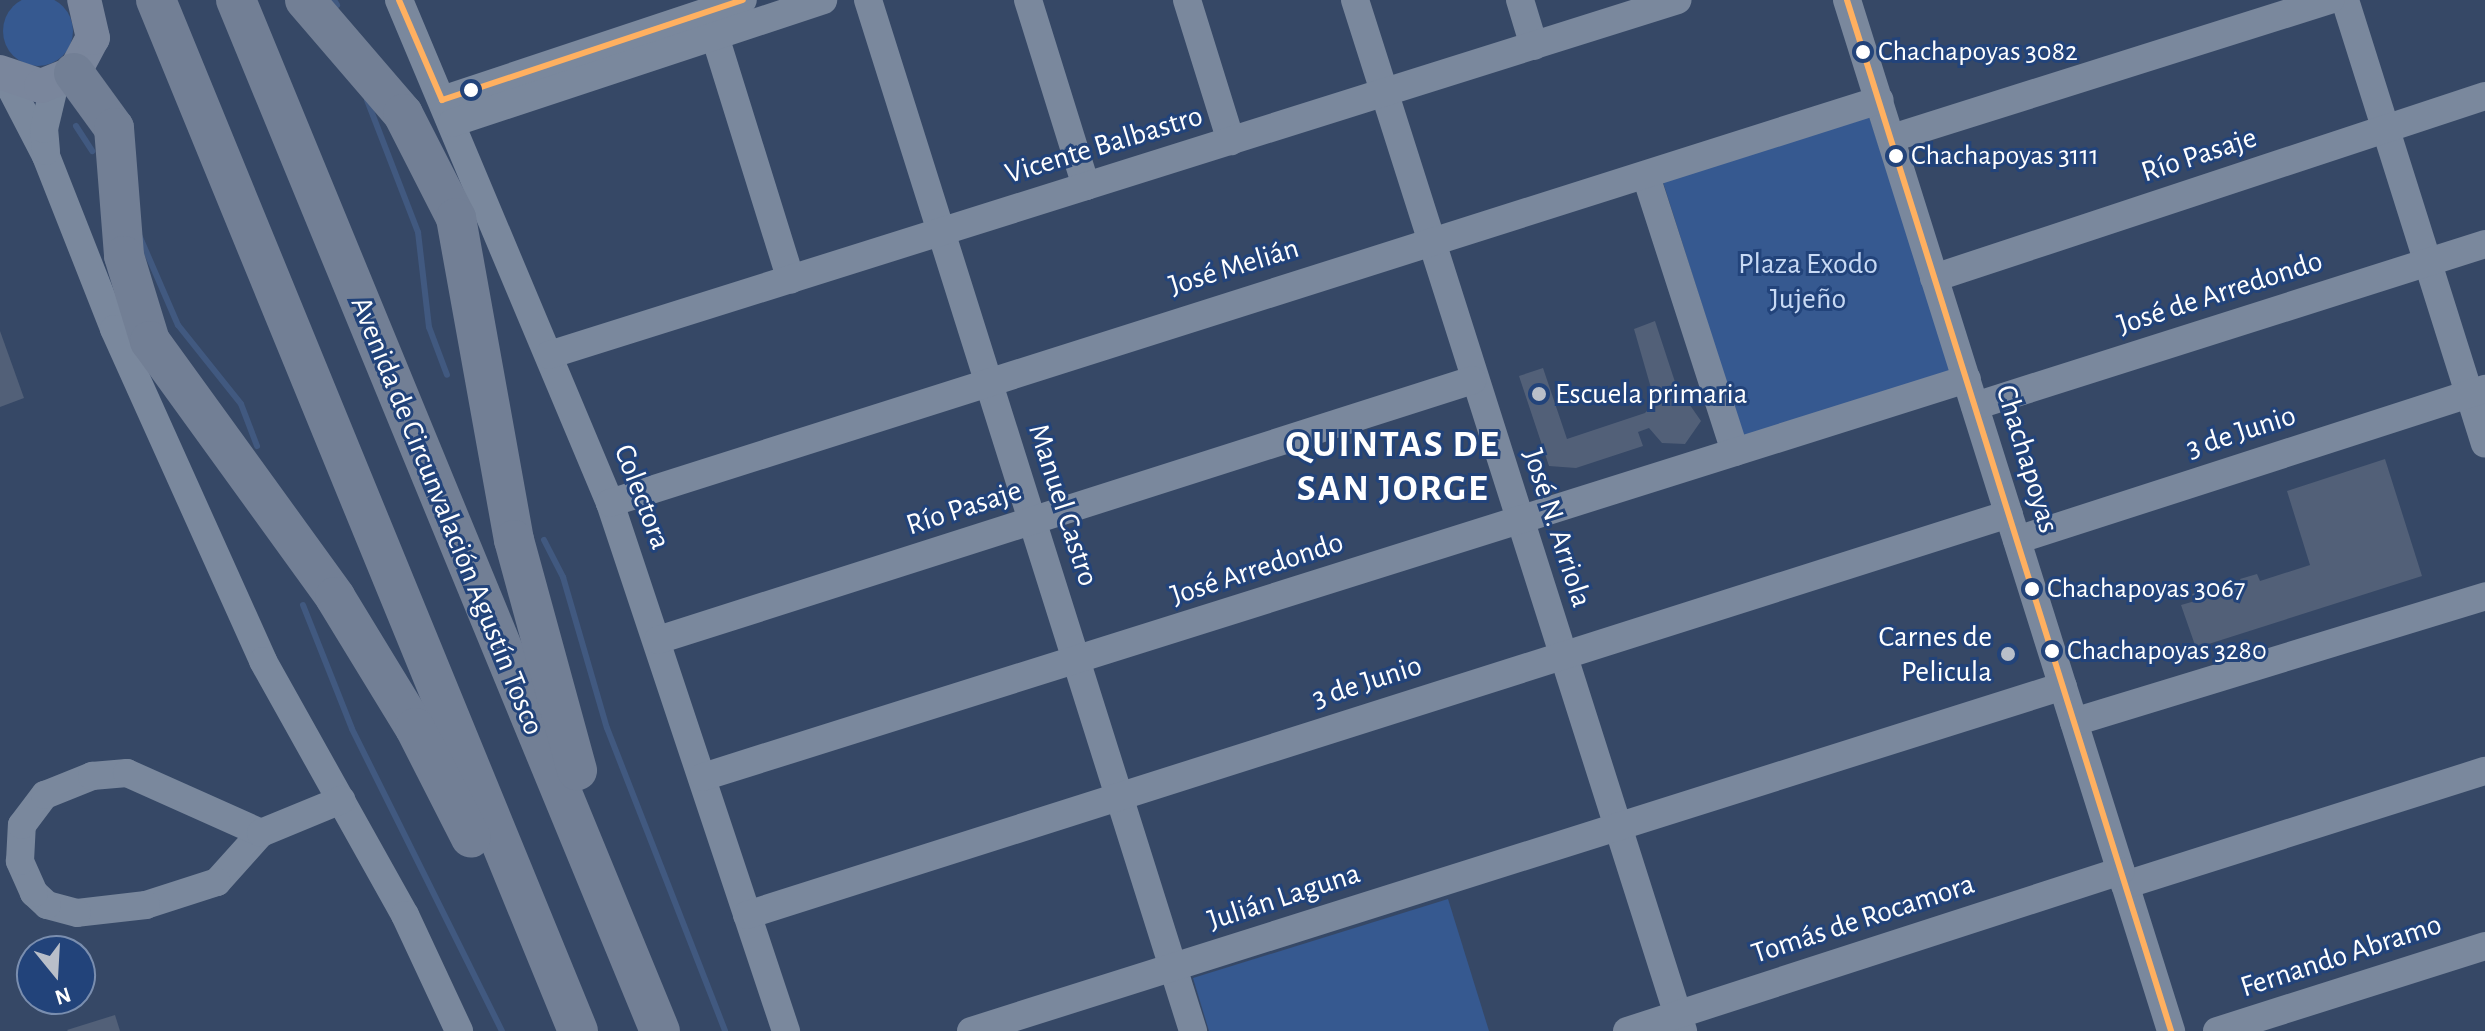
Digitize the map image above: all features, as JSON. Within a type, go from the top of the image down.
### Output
[{"type":"highway","name":"Avenida de Circunvalación Agustín Tosco","points":[[236,0],[660,1031]]},
{"type":"highway","points":[[305,0],[403,114],[456,218],[521,571],[586,798],[618,934]]},
{"type":"highway","points":[[160,10],[578,1031]]},
{"type":"highway","points":[[64,78],[114,128],[124,256],[150,341],[181,390],[308,556],[415,728],[487,870],[555,1031]]},
{"type":"main road","points":[[1,73],[24,85],[64,78],[91,47],[94,8]]},
{"type":"street","name":"Colectora","points":[[399,0],[610,503],[786,1031]]},
{"type":"street","points":[[447,111],[743,0]]},
{"type":"street","points":[[708,15],[823,0]]},
{"type":"street","name":"Manuel Castro","points":[[868,0],[1193,1031]]},
{"type":"street","points":[[1028,0],[1086,186]]},
{"type":"street","points":[[1187,0],[1231,141]]},
{"type":"street","name":"José N. Arriola","points":[[1355,0],[1473,380],[1681,1023]]},
{"type":"street","points":[[1520,0],[1534,46]]},
{"type":"street","name":"Vicente Balbastro","points":[[549,355],[1678,0]]},
{"type":"street","name":"Chachapoyas","points":[[1847,0],[2171,1031]]},
{"type":"street","points":[[1892,138],[2331,0]]},
{"type":"street","points":[[2345,0],[2427,262],[2477,392],[2485,443]]},
{"type":"street","points":[[708,15],[791,280]]},
{"type":"street","points":[[1,73],[10,113],[46,156]]},
{"type":"street","points":[[64,78],[44,129],[46,156],[114,329],[256,647],[405,915],[459,1031]]},
{"type":"street","name":"Río Pasaje","points":[[1934,278],[2485,96]]},
{"type":"street","name":"José Melián","points":[[610,503],[987,380],[1430,240],[1646,176],[1880,100]]},
{"type":"street","points":[[1646,176],[1735,452]]},
{"type":"street","name":"José de Arredondo","points":[[1975,406],[2485,244]]},
{"type":"street","name":"José Arredondo","points":[[703,777],[1077,662],[1967,379]]},
{"type":"street","name":"Río Pasaje","points":[[658,640],[1473,380]]},
{"type":"street","name":"3 de Junio","points":[[747,915],[1562,655],[2477,392]]},
{"type":"street","points":[[2074,722],[2485,596]]},
{"type":"street","name":"Julián Laguna","points":[[971,1031],[2063,686]]},
{"type":"street","name":"Tomás de Rocamora","points":[[1627,1031],[1681,1023],[2123,878],[2485,771]]},
{"type":"street","points":[[261,833],[127,773],[92,776],[45,795],[22,825],[20,861],[40,899],[77,913],[146,905],[217,882],[261,833],[341,800]]},
{"type":"street","name":"Fernando Abramo","points":[[2217,1031],[2485,946]]},
{"type":"green space","points":[[38,-4],[63,6],[73,31],[63,56],[38,66],[13,56],[3,31],[13,6]]},
{"type":"green space","name":"Plaza Exodo Jujeño","points":[[1869,116],[1952,374],[1746,444],[1662,179]]},
{"type":"green space","points":[[1448,899],[1489,1031],[1209,1031],[1193,978]]},
{"type":"building","name":"Escuela primaria","points":[[1655,321],[1676,385],[1664,389],[1667,399],[1685,398],[1701,421],[1685,444],[1662,443],[1649,428],[1638,432],[1643,446],[1576,468],[1549,466],[1519,376],[1543,368],[1567,439],[1645,413],[1655,402],[1634,329]]},
{"type":"building","points":[[0,331],[24,398],[0,407]]},
{"type":"building","points":[[2385,459],[2422,576],[2196,648],[2181,605],[2195,601],[2192,594],[2208,589],[2210,597],[2243,586],[2240,579],[2257,574],[2260,581],[2310,565],[2287,491]]},
{"type":"building","points":[[115,1015],[120,1031],[67,1030]]},
{"type":"waterway","points":[[334,0],[337,5]]},
{"type":"waterway","points":[[367,100],[418,232],[429,327],[447,375]]},
{"type":"waterway","points":[[76,126],[92,151]]},
{"type":"waterway","points":[[139,235],[178,325],[241,404],[257,446]]},
{"type":"waterway","points":[[544,540],[563,577],[607,728],[725,1031]]},
{"type":"waterway","points":[[303,605],[352,729],[502,1031]]},
{"type":"transit line","points":[[399,0],[442,100],[743,0]]},
{"type":"transit line","points":[[1847,0],[2171,1031]]},
{"type":"place","name":"Chachapoyas 3082","points":[[1863,52]]},
{"type":"place","name":"Chachapoyas 3111","points":[[1896,156]]},
{"type":"place","name":"Escuela primaria","points":[[1539,394]]},
{"type":"place","name":"Chachapoyas 3067","points":[[2032,589]]},
{"type":"place","name":"Chachapoyas 3280","points":[[2052,651]]},
{"type":"place","name":"Carnes de Pelicula","points":[[2008,654]]},
{"type":"district","name":"QUINTAS DE SAN JORGE","points":[[1393,468]]}]
